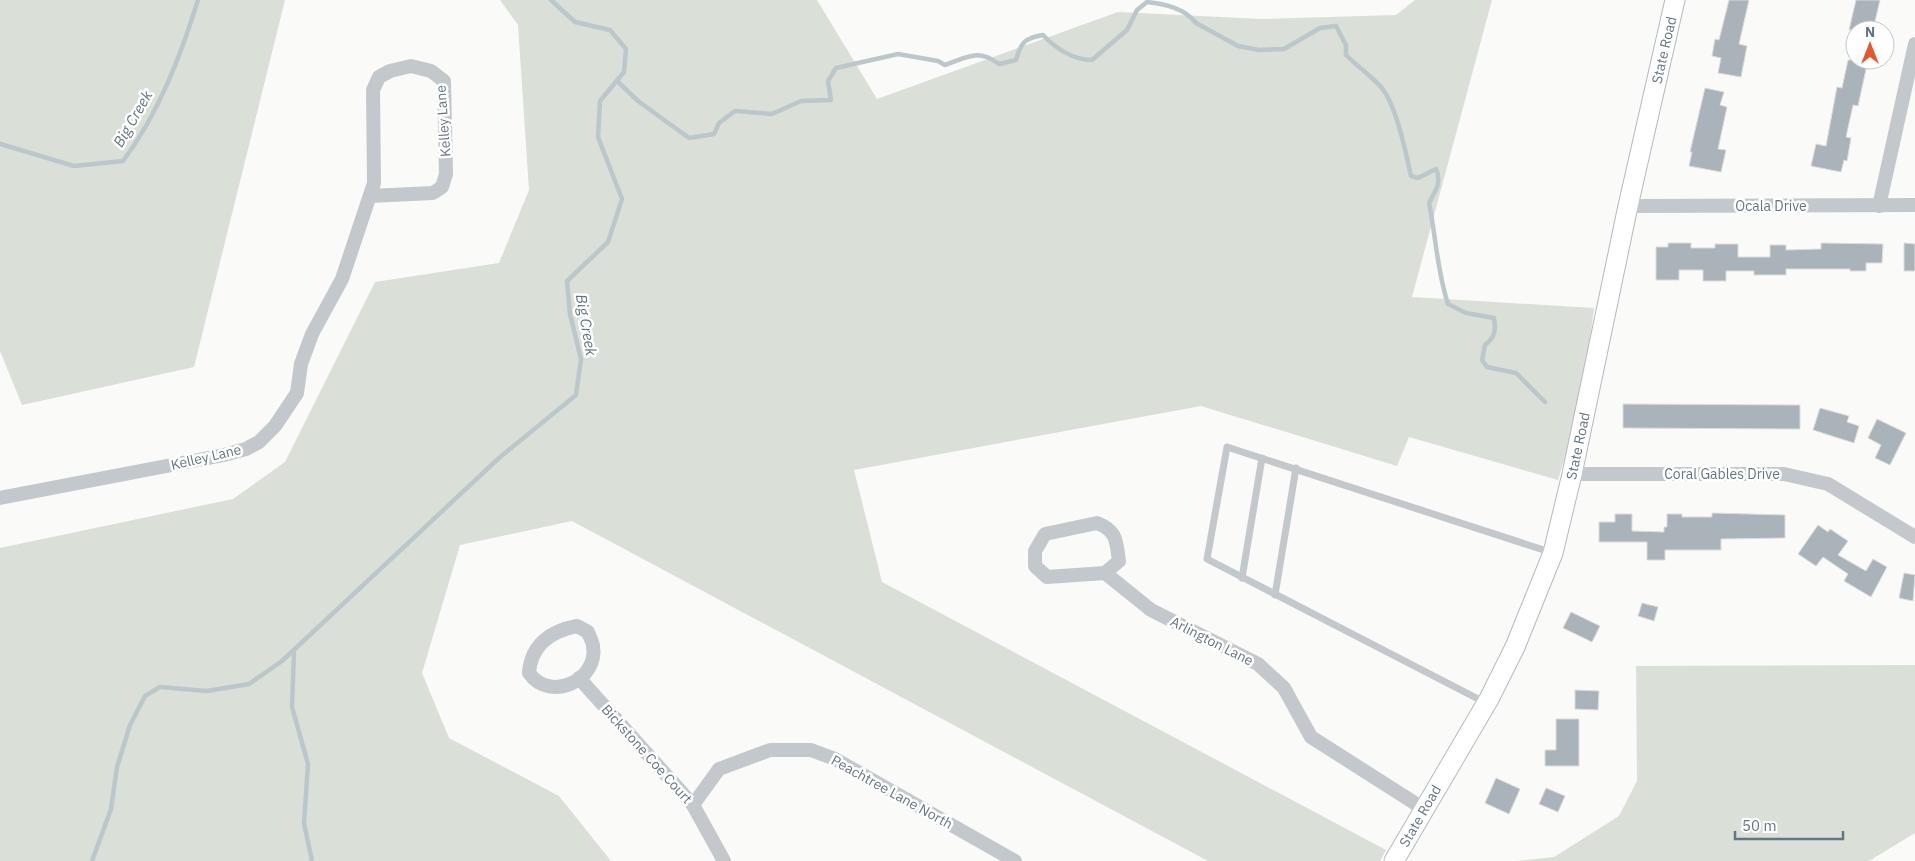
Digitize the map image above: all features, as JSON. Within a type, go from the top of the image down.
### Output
[{"type":"main road","name":"State Road","points":[[1394,861],[1487,703],[1515,646],[1553,552],[1572,474],[1628,206],[1675,0]]},
{"type":"street","points":[[1879,206],[1915,44]]},
{"type":"street","name":"Kelley Lane","points":[[0,498],[224,456],[259,442],[275,426],[296,393],[301,364],[312,334],[342,279],[374,184],[373,90],[379,77],[390,71],[411,66],[431,71],[444,81],[446,174],[442,187],[433,193],[370,196]]},
{"type":"street","name":"Ocala Drive","points":[[1628,206],[1915,205]]},
{"type":"street","name":"Coral Gables Drive","points":[[1572,474],[1784,474],[1828,484],[1915,537]]},
{"type":"street","points":[[1096,523],[1110,528],[1116,540],[1119,561],[1105,574],[1047,577],[1035,566],[1034,551],[1045,534],[1096,523]]},
{"type":"street","name":"Arlington Lane","points":[[1105,574],[1150,610],[1258,664],[1284,688],[1311,738],[1424,809]]},
{"type":"street","points":[[577,626],[588,632],[594,647],[591,661],[583,676],[579,678],[564,687],[547,688],[535,682],[529,673],[530,658],[536,649],[560,629],[577,626]]},
{"type":"street","name":"Bickstone Coe Court","points":[[579,678],[693,804],[724,861]]},
{"type":"street","name":"Peachtree Lane North","points":[[693,804],[719,769],[770,750],[811,750],[835,759],[1015,861]]},
{"type":"lane","points":[[1487,703],[1207,559],[1227,447],[1425,510],[1440,518],[1553,552]]},
{"type":"lane","points":[[1242,578],[1262,458]]},
{"type":"lane","points":[[1275,595],[1296,468]]},
{"type":"shaded area","points":[[0,0],[285,0],[194,367],[22,405],[0,351]]},
{"type":"shaded area","points":[[500,0],[817,0],[877,99],[1118,12],[1262,19],[1396,15],[1415,0],[1492,0],[1412,297],[1594,308],[1583,396],[1558,480],[1409,437],[1397,466],[1201,406],[854,470],[882,582],[1386,850],[1380,861],[1208,861],[572,521],[460,545],[422,673],[449,738],[559,796],[611,861],[0,861],[0,548],[233,499],[285,462],[375,282],[499,263],[529,190],[518,25]]},
{"type":"shaded area","points":[[1915,665],[1915,833],[1869,861],[1517,861],[1554,857],[1619,816],[1637,781],[1636,666]]},
{"type":"building","points":[[1729,0],[1749,0],[1739,44],[1747,46],[1741,77],[1718,73],[1721,58],[1712,56],[1715,39],[1719,40]]},
{"type":"building","points":[[1856,0],[1880,0],[1875,20],[1851,20]]},
{"type":"building","points":[[1846,70],[1866,70],[1858,106],[1853,105],[1846,137],[1851,138],[1847,161],[1844,160],[1841,172],[1811,166],[1816,144],[1826,146],[1837,87],[1842,88]]},
{"type":"building","points":[[1705,88],[1724,92],[1720,105],[1727,107],[1718,149],[1726,150],[1721,172],[1689,166],[1692,152],[1690,152]]},
{"type":"building","points":[[1668,243],[1691,243],[1691,248],[1715,248],[1715,244],[1738,244],[1738,257],[1770,257],[1770,245],[1786,245],[1786,250],[1821,249],[1821,243],[1883,244],[1882,263],[1866,263],[1866,271],[1850,271],[1850,269],[1786,269],[1786,275],[1754,275],[1754,271],[1726,271],[1726,281],[1703,281],[1703,270],[1679,270],[1679,280],[1656,280],[1656,247],[1668,247]]},
{"type":"building","points":[[1904,243],[1915,244],[1915,271],[1904,271]]},
{"type":"building","points":[[1623,404],[1800,405],[1800,429],[1623,428]]},
{"type":"building","points":[[1820,408],[1849,416],[1847,422],[1859,426],[1854,443],[1813,430]]},
{"type":"building","points":[[1877,419],[1906,433],[1890,465],[1875,458],[1881,445],[1868,438]]},
{"type":"building","points":[[1712,513],[1785,515],[1785,538],[1721,539],[1721,550],[1665,550],[1665,560],[1647,560],[1647,542],[1599,542],[1599,522],[1615,522],[1615,514],[1632,514],[1632,531],[1664,532],[1664,527],[1667,527],[1667,514],[1682,514],[1682,517],[1712,517]]},
{"type":"building","points":[[1818,525],[1828,532],[1830,529],[1848,541],[1838,555],[1866,571],[1873,559],[1887,567],[1871,597],[1844,581],[1848,574],[1823,557],[1816,566],[1798,554]]},
{"type":"building","points":[[1904,573],[1915,575],[1913,601],[1899,598]]},
{"type":"building","points":[[1642,603],[1658,607],[1654,621],[1638,616]]},
{"type":"building","points":[[1571,612],[1600,626],[1592,642],[1563,628]]},
{"type":"building","points":[[1575,690],[1599,691],[1598,710],[1575,709]]},
{"type":"building","points":[[1556,719],[1579,719],[1579,766],[1545,766],[1545,750],[1556,750]]},
{"type":"building","points":[[1496,778],[1520,789],[1509,814],[1485,803]]},
{"type":"building","points":[[1546,788],[1565,796],[1558,812],[1539,804]]},
{"type":"waterway","name":"Big Creek","points":[[0,144],[74,166],[123,161],[136,143],[158,104],[176,63],[198,0]]},
{"type":"waterway","name":"Big Creek","points":[[92,861],[111,809],[117,767],[130,725],[145,696],[160,687],[207,691],[249,684],[282,661],[499,458],[576,395],[581,359],[570,314],[567,281],[608,242],[622,199],[598,137],[600,101],[624,72],[626,49],[610,30],[575,22],[551,0]]},
{"type":"waterway","points":[[617,81],[638,101],[689,138],[714,134],[719,123],[735,111],[772,114],[801,101],[831,100],[828,81],[836,68],[898,54],[938,61],[945,65],[979,55],[992,59],[999,64],[1016,60],[1022,45],[1028,39],[1043,35],[1071,56],[1092,60],[1127,30],[1137,10],[1147,2],[1180,10],[1196,23],[1238,46],[1259,50],[1284,49],[1320,28],[1336,26],[1346,45],[1346,55],[1377,83],[1386,95],[1400,129],[1411,176],[1418,178],[1436,169],[1438,183],[1429,203],[1439,267],[1448,304],[1466,313],[1494,318],[1494,333],[1485,345],[1482,360],[1487,367],[1516,373],[1545,402]]},
{"type":"waterway","points":[[294,651],[292,707],[308,764],[304,823],[312,861]]}]
